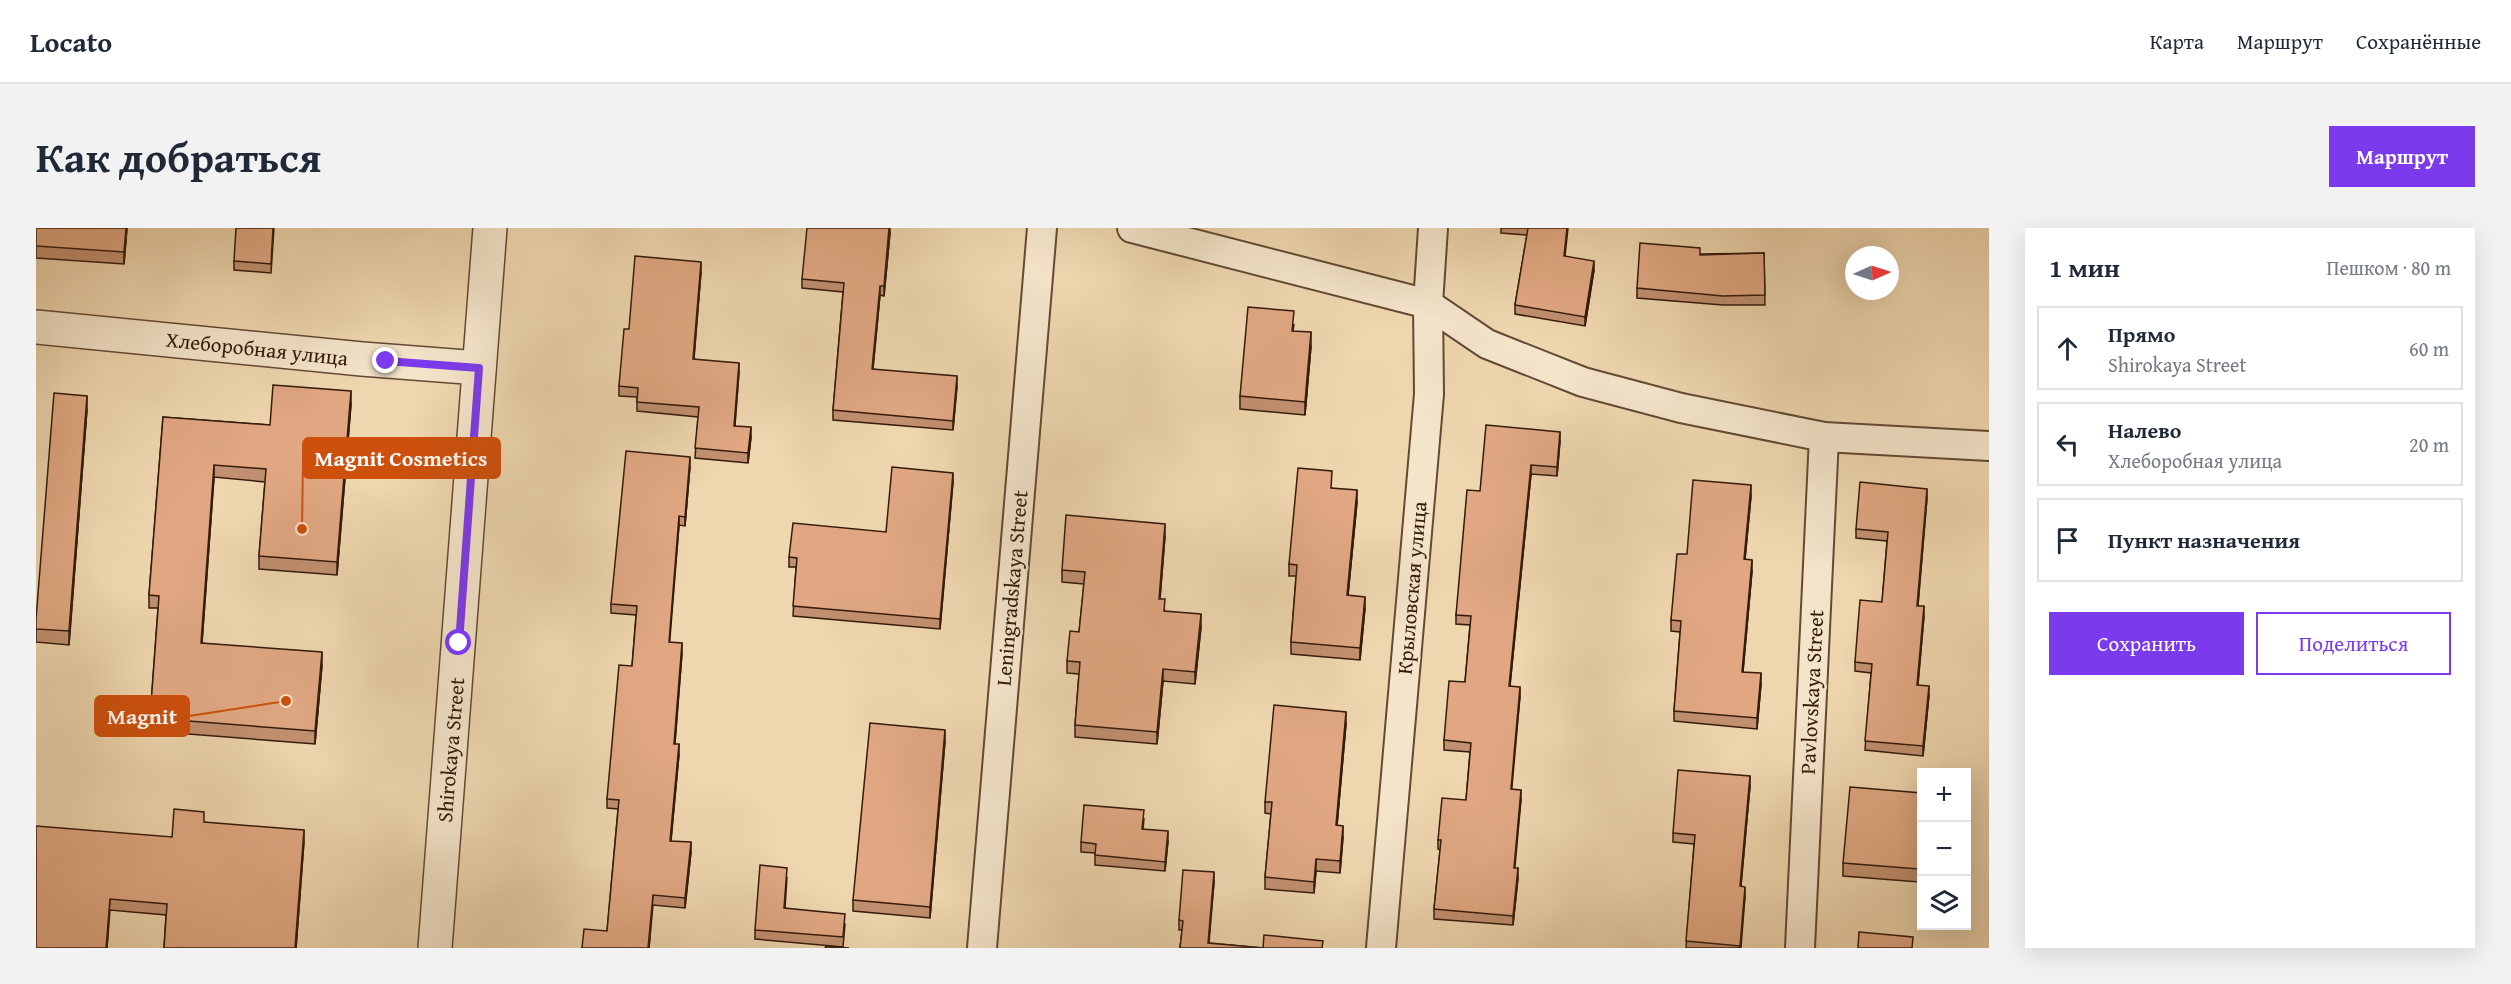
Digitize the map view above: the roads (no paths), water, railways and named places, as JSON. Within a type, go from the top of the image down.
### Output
[{"type":"street","name":"Shirokaya Street","points":[[435,948],[490,228]]},
{"type":"street","name":"Leningradskaya Street","points":[[982,948],[1042,228]]},
{"type":"street","points":[[1132,228],[1428,303],[1487,344],[1583,382],[1681,408],[1824,437],[1989,447]]},
{"type":"street","name":"Крыловская улица","points":[[1381,948],[1429,394],[1428,303],[1433,228]]},
{"type":"street","name":"Хлеборобная улица","points":[[36,327],[479,368]]},
{"type":"street","name":"Pavlovskaya Street","points":[[1800,948],[1824,437]]},
{"type":"place","name":"Magnit Cosmetics","points":[[302,529]]},
{"type":"place","name":"Magnit","points":[[286,701]]}]
